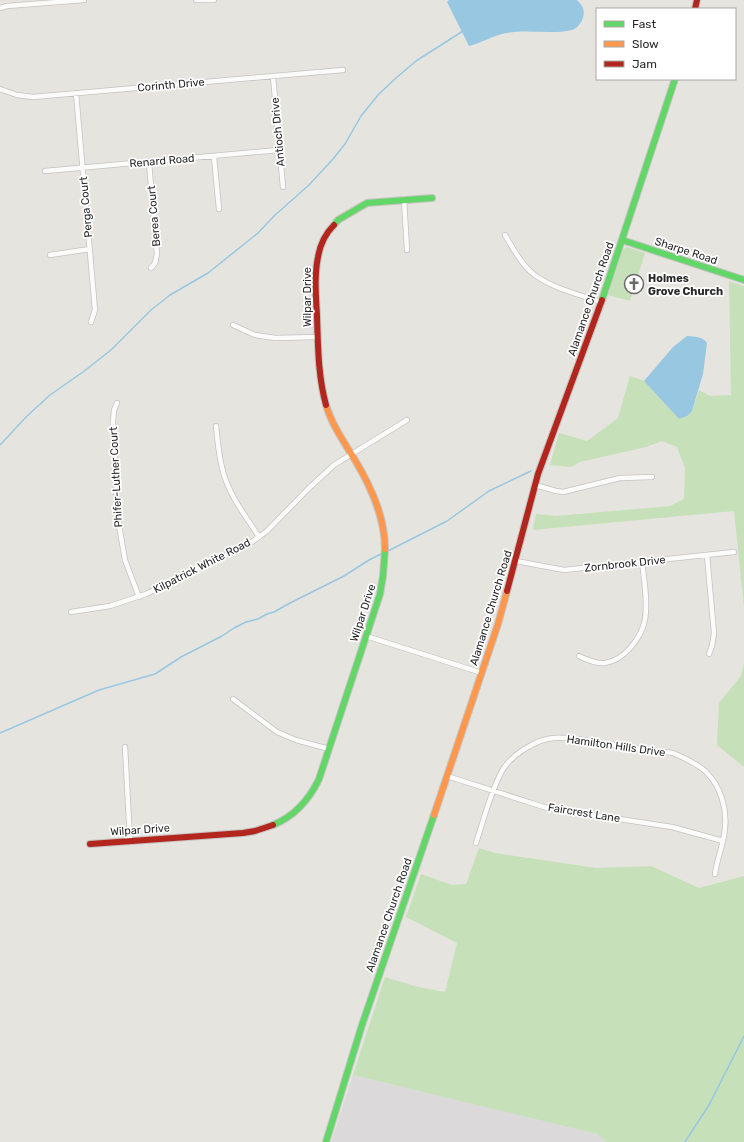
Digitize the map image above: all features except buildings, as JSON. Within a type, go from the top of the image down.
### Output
[{"type":"main road","name":"Alamance Church Road","points":[[326,1142],[362,1026],[498,624],[535,485],[601,302],[675,80]]},
{"type":"main road","name":"Wilpar Drive","points":[[90,844],[243,833],[260,830],[273,826],[294,812],[309,797],[318,782],[383,584],[385,563],[385,542],[382,521],[376,501],[332,420],[325,401],[321,383],[317,336],[315,269],[319,248],[328,230],[343,215],[368,202],[432,198]]},
{"type":"main road","name":"Sharpe Road","points":[[622,240],[744,280]]},
{"type":"street","points":[[6,0],[7,6]]},
{"type":"street","points":[[0,8],[7,6],[84,0]]},
{"type":"street","points":[[196,0],[214,0]]},
{"type":"street","name":"Corinth Drive","points":[[0,89],[17,95],[33,97],[343,70]]},
{"type":"street","name":"Antioch Drive","points":[[273,76],[283,187]]},
{"type":"street","name":"Perga Court","points":[[76,93],[95,310],[91,322]]},
{"type":"street","name":"Renard Road","points":[[45,171],[149,163],[279,150]]},
{"type":"street","points":[[214,157],[219,210]]},
{"type":"street","name":"Berea Court","points":[[149,163],[157,254],[155,263],[151,268]]},
{"type":"street","points":[[404,199],[407,250]]},
{"type":"street","points":[[505,235],[519,259],[538,279],[601,302]]},
{"type":"street","points":[[50,255],[90,249]]},
{"type":"street","points":[[233,325],[255,335],[275,338],[317,336]]},
{"type":"street","name":"Phifer-Luther Court","points":[[117,403],[114,410],[113,421],[117,514],[125,560],[139,597]]},
{"type":"street","name":"Kilpatrick White Road","points":[[71,612],[110,606],[139,597],[249,544],[267,531],[334,466],[407,420]]},
{"type":"street","points":[[216,426],[221,464],[225,479],[236,502],[259,536]]},
{"type":"street","points":[[535,485],[563,492],[620,478],[652,477]]},
{"type":"street","name":"Zornbrook Drive","points":[[516,561],[564,570],[734,552]]},
{"type":"street","points":[[707,555],[714,633],[709,654]]},
{"type":"street","points":[[579,656],[593,662],[605,663],[616,660],[627,652],[635,641],[642,630],[645,619],[645,594],[642,561]]},
{"type":"street","points":[[366,636],[482,673]]},
{"type":"street","points":[[233,700],[277,732],[296,740],[329,749]]},
{"type":"street","name":"Hamilton Hills Drive","points":[[476,843],[493,790],[503,770],[513,758],[524,749],[545,739],[572,738],[673,753],[688,760],[707,773],[716,785],[723,803],[725,816],[725,829],[717,861],[716,874]]},
{"type":"street","points":[[125,747],[130,841]]},
{"type":"street","name":"Faircrest Lane","points":[[447,776],[547,808],[672,826],[722,841]]},
{"type":"shaded area","points":[[353,1075],[597,1134],[606,1142],[331,1142]]},
{"type":"green space","points":[[627,247],[645,253],[630,301],[608,295],[623,249]]},
{"type":"green space","points":[[729,281],[744,286],[744,607],[734,511],[533,530],[536,514],[557,516],[670,506],[684,499],[685,468],[677,447],[662,441],[646,447],[580,462],[571,467],[550,465],[559,433],[587,441],[618,418],[630,376],[644,381],[679,419],[692,411],[699,390],[710,396],[731,395]]},
{"type":"green space","points":[[744,663],[744,767],[717,745],[719,703],[741,676]]},
{"type":"green space","points":[[479,848],[495,853],[596,868],[651,866],[699,888],[744,876],[744,1142],[606,1142],[597,1134],[353,1075],[385,977],[418,987],[445,992],[457,943],[406,917],[421,874],[452,885],[466,884]]},
{"type":"water","points":[[449,0],[577,0],[583,7],[584,15],[578,27],[572,30],[556,32],[507,33],[497,35],[469,46],[447,2]]},
{"type":"water","points":[[687,336],[701,338],[707,343],[703,374],[692,411],[687,416],[679,419],[644,381],[673,347]]},
{"type":"waterway","points":[[0,445],[26,417],[50,395],[111,350],[151,310],[170,295],[208,273],[258,233],[274,216],[309,185],[333,159],[345,144],[361,116],[379,94],[416,61],[463,31]]},
{"type":"waterway","points":[[386,552],[447,521],[489,491],[531,471]]},
{"type":"waterway","points":[[0,733],[99,690],[155,674],[181,657],[222,636],[234,628],[274,612],[344,576],[383,553]]},
{"type":"waterway","points":[[685,1142],[709,1105],[744,1036]]},
{"type":"traffic: fast","points":[[602,300],[675,80]]},
{"type":"traffic: fast","points":[[334,225],[338,220],[367,203],[432,198]]},
{"type":"traffic: fast","points":[[622,240],[744,280]]},
{"type":"traffic: fast","points":[[273,825],[295,812],[311,794],[319,779],[380,594],[385,549]]},
{"type":"traffic: fast","points":[[326,1142],[362,1025],[434,815]]},
{"type":"traffic: slow","points":[[326,405],[335,426],[372,492],[383,525],[385,549]]},
{"type":"traffic: slow","points":[[434,815],[498,624],[507,591]]},
{"type":"traffic: jam","points":[[695,8],[697,0]]},
{"type":"traffic: jam","points":[[326,405],[321,383],[319,361],[316,279],[320,248],[323,240],[334,225]]},
{"type":"traffic: jam","points":[[507,591],[538,474],[602,300]]},
{"type":"traffic: jam","points":[[90,844],[243,833],[273,825]]},
{"type":"place","name":"Holmes Grove Church","points":[[634,284]]}]
